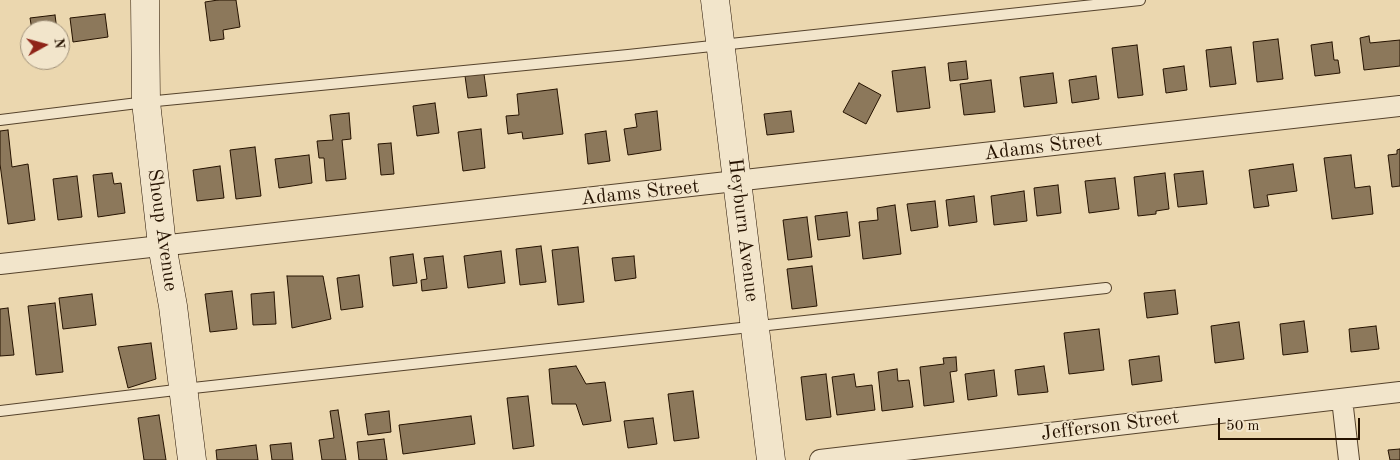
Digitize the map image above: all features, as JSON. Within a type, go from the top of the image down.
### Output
[{"type":"street","name":"Shoup Avenue","points":[[145,0],[146,102],[162,245],[173,306],[192,460]]},
{"type":"street","name":"Heyburn Avenue","points":[[715,0],[736,182],[772,460]]},
{"type":"street","name":"Adams Street","points":[[0,264],[1400,106]]},
{"type":"street","name":"Jefferson Street","points":[[820,460],[1400,392]]},
{"type":"street","points":[[1342,399],[1349,460]]},
{"type":"lane","points":[[0,120],[146,102],[609,57],[1140,0]]},
{"type":"lane","points":[[0,412],[184,389],[1106,288]]},
{"type":"building","points":[[236,0],[240,27],[223,30],[224,39],[210,41],[205,2]]},
{"type":"building","points":[[105,14],[108,37],[73,42],[70,18]]},
{"type":"building","points":[[55,15],[56,20],[30,20],[30,18]]},
{"type":"building","points":[[1369,36],[1370,43],[1400,40],[1400,66],[1364,70],[1360,38]]},
{"type":"building","points":[[1278,39],[1283,79],[1257,82],[1253,42]]},
{"type":"building","points":[[1332,42],[1334,60],[1338,60],[1340,73],[1315,76],[1311,45]]},
{"type":"building","points":[[1137,45],[1143,95],[1118,98],[1112,48]]},
{"type":"building","points":[[1231,47],[1236,84],[1210,87],[1206,50]]},
{"type":"building","points":[[966,61],[968,79],[950,81],[948,63]]},
{"type":"building","points":[[1184,66],[1187,90],[1166,93],[1163,69]]},
{"type":"building","points":[[925,67],[930,108],[897,112],[892,71]]},
{"type":"building","points":[[1053,73],[1057,103],[1024,107],[1020,77]]},
{"type":"building","points":[[484,74],[487,96],[468,98],[465,76]]},
{"type":"building","points":[[1096,76],[1099,99],[1072,103],[1069,80]]},
{"type":"building","points":[[991,80],[995,112],[964,115],[960,84]]},
{"type":"building","points":[[859,83],[881,95],[866,124],[843,112]]},
{"type":"building","points":[[557,89],[563,134],[523,139],[522,132],[508,134],[506,116],[519,115],[517,94]]},
{"type":"building","points":[[435,103],[439,133],[417,136],[413,106]]},
{"type":"building","points":[[657,111],[661,150],[628,155],[624,129],[637,127],[635,114]]},
{"type":"building","points":[[791,111],[794,132],[767,135],[764,114]]},
{"type":"building","points":[[349,113],[351,139],[342,140],[346,179],[326,181],[324,158],[319,158],[317,141],[333,140],[330,115]]},
{"type":"building","points":[[481,129],[485,168],[463,171],[458,132]]},
{"type":"building","points":[[8,130],[12,167],[28,164],[35,220],[8,224],[0,164],[0,131]]},
{"type":"building","points":[[606,131],[610,161],[588,164],[585,134]]},
{"type":"building","points":[[391,143],[394,174],[381,175],[378,144]]},
{"type":"building","points":[[255,147],[261,196],[236,199],[230,150]]},
{"type":"building","points":[[1400,149],[1400,186],[1392,187],[1388,155],[1397,154],[1397,150]]},
{"type":"building","points":[[309,155],[312,183],[279,188],[275,159]]},
{"type":"building","points":[[1351,155],[1355,188],[1370,186],[1373,214],[1332,219],[1324,158]]},
{"type":"building","points":[[1293,164],[1297,191],[1267,195],[1269,206],[1254,208],[1249,170]]},
{"type":"building","points":[[220,166],[224,198],[197,201],[193,170]]},
{"type":"building","points":[[1203,171],[1207,204],[1178,207],[1174,174]]},
{"type":"building","points":[[112,173],[114,184],[121,183],[125,213],[98,217],[93,175]]},
{"type":"building","points":[[1165,173],[1169,209],[1156,211],[1156,214],[1138,216],[1134,177]]},
{"type":"building","points":[[77,176],[82,217],[58,220],[53,179]]},
{"type":"building","points":[[1115,178],[1119,209],[1089,213],[1085,181]]},
{"type":"building","points":[[1058,185],[1061,213],[1037,216],[1034,188]]},
{"type":"building","points":[[1024,191],[1027,221],[994,225],[991,196]]},
{"type":"building","points":[[974,196],[977,222],[949,226],[946,200]]},
{"type":"building","points":[[935,201],[938,227],[911,231],[907,204]]},
{"type":"building","points":[[895,205],[901,254],[863,259],[859,222],[878,220],[877,208]]},
{"type":"building","points":[[847,212],[850,236],[818,240],[815,216]]},
{"type":"building","points":[[807,217],[812,257],[788,260],[783,220]]},
{"type":"building","points":[[541,246],[546,282],[520,285],[516,249]]},
{"type":"building","points":[[578,247],[584,302],[558,305],[552,250]]},
{"type":"building","points":[[501,251],[505,283],[468,288],[464,256]]},
{"type":"building","points":[[413,254],[417,283],[393,286],[390,257]]},
{"type":"building","points":[[443,256],[447,288],[422,291],[421,280],[427,279],[424,258]]},
{"type":"building","points":[[634,256],[636,278],[615,281],[612,258]]},
{"type":"building","points":[[812,266],[817,306],[792,309],[787,269]]},
{"type":"building","points":[[359,275],[363,307],[341,310],[337,278]]},
{"type":"building","points":[[287,276],[323,276],[331,319],[292,328]]},
{"type":"building","points":[[1175,290],[1178,314],[1147,318],[1144,293]]},
{"type":"building","points":[[232,291],[237,329],[210,332],[205,294]]},
{"type":"building","points":[[274,292],[276,324],[253,325],[251,294]]},
{"type":"building","points":[[92,294],[96,325],[63,329],[59,298]]},
{"type":"building","points":[[55,303],[63,372],[36,375],[28,306]]},
{"type":"building","points":[[8,308],[14,355],[0,356],[0,309]]},
{"type":"building","points":[[1304,321],[1308,352],[1283,355],[1280,324]]},
{"type":"building","points":[[1239,322],[1244,359],[1215,363],[1211,326]]},
{"type":"building","points":[[1376,326],[1379,349],[1351,352],[1349,329]]},
{"type":"building","points":[[1099,329],[1104,370],[1069,374],[1064,333]]},
{"type":"building","points":[[151,343],[156,379],[128,388],[118,347]]},
{"type":"building","points":[[1159,356],[1162,381],[1132,385],[1129,360]]},
{"type":"building","points":[[956,357],[957,371],[950,372],[954,402],[924,406],[920,367],[944,364],[943,358]]},
{"type":"building","points":[[576,366],[586,384],[605,382],[611,421],[583,425],[576,404],[552,404],[549,369]]},
{"type":"building","points":[[1044,366],[1048,392],[1018,395],[1015,370]]},
{"type":"building","points":[[897,369],[898,381],[909,380],[913,407],[882,411],[878,372]]},
{"type":"building","points":[[994,370],[997,396],[968,400],[965,374]]},
{"type":"building","points":[[826,374],[831,417],[806,420],[801,377]]},
{"type":"building","points":[[854,374],[856,387],[872,385],[875,410],[837,415],[832,377]]},
{"type":"building","points":[[693,391],[699,438],[674,441],[668,394]]},
{"type":"building","points":[[528,396],[534,446],[513,449],[507,398]]},
{"type":"building","points":[[338,410],[346,460],[322,460],[319,440],[334,438],[330,411]]},
{"type":"building","points":[[389,411],[391,432],[368,435],[365,414]]},
{"type":"building","points":[[159,415],[166,460],[144,460],[138,418]]},
{"type":"building","points":[[471,416],[475,444],[403,454],[399,425]]},
{"type":"building","points":[[653,418],[657,444],[628,448],[624,421]]},
{"type":"building","points":[[384,439],[387,460],[359,460],[357,442]]},
{"type":"building","points":[[291,443],[293,460],[272,460],[270,445]]},
{"type":"building","points":[[256,445],[258,460],[217,460],[216,450]]},
{"type":"building","points":[[1400,449],[1400,460],[1390,460],[1388,450]]}]
